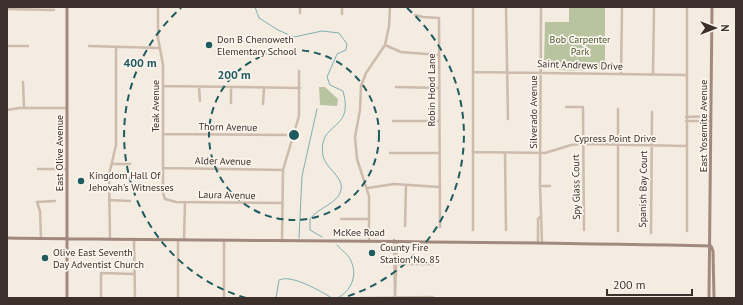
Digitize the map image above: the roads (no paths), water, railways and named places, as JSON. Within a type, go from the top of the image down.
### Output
[{"type":"street","name":"East Olive Avenue","points":[[67,7],[67,298]]},
{"type":"street","name":"Teak Avenue","points":[[158,7],[158,38],[162,60],[163,86],[163,193],[165,199],[172,201]]},
{"type":"street","points":[[300,7],[300,13]]},
{"type":"street","points":[[342,7],[342,14]]},
{"type":"street","points":[[369,240],[368,188],[357,158],[355,137],[360,110],[361,86],[366,73],[385,45],[389,26],[390,7]]},
{"type":"street","points":[[472,7],[473,230]]},
{"type":"street","points":[[506,7],[508,119]]},
{"type":"street","name":"Silverado Avenue","points":[[540,243],[538,218],[540,218],[541,153],[541,7]]},
{"type":"street","points":[[621,74],[622,7]]},
{"type":"street","points":[[653,75],[654,7]]},
{"type":"street","name":"East Yosemite Avenue","points":[[709,298],[709,251],[711,246],[712,7]]},
{"type":"street","points":[[7,9],[26,8],[54,10]]},
{"type":"street","points":[[687,8],[687,231]]},
{"type":"street","name":"Robin Hood Lane","points":[[415,15],[439,18],[440,227]]},
{"type":"street","points":[[385,45],[402,52],[439,55]]},
{"type":"street","points":[[7,46],[28,46]]},
{"type":"street","points":[[89,46],[160,48]]},
{"type":"street","points":[[110,239],[109,175],[116,145],[116,47]]},
{"type":"street","points":[[282,242],[283,170],[294,136],[298,116],[300,88],[299,71]]},
{"type":"street","name":"Saint Andrews Drive","points":[[473,72],[541,71],[686,75]]},
{"type":"street","points":[[23,82],[24,108]]},
{"type":"street","points":[[163,86],[300,88]]},
{"type":"street","points":[[199,87],[200,101]]},
{"type":"street","points":[[231,87],[231,103]]},
{"type":"street","points":[[396,87],[439,88]]},
{"type":"street","points":[[263,104],[264,88]]},
{"type":"street","name":"Spy Glass Court","points":[[566,107],[583,107],[584,230]]},
{"type":"street","points":[[7,110],[24,108],[67,108]]},
{"type":"street","points":[[618,109],[618,231]]},
{"type":"street","name":"Spanish Bay Court","points":[[651,233],[652,112]]},
{"type":"street","points":[[686,117],[711,116]]},
{"type":"street","points":[[393,120],[439,121]]},
{"type":"street","points":[[686,121],[711,121]]},
{"type":"street","name":"Thorn Avenue","points":[[163,134],[294,136]]},
{"type":"street","name":"Cypress Point Drive","points":[[473,152],[541,153],[583,144],[618,146],[686,146]]},
{"type":"street","points":[[390,153],[439,153]]},
{"type":"street","points":[[505,153],[506,230]]},
{"type":"street","points":[[112,164],[130,164]]},
{"type":"street","name":"Alder Avenue","points":[[163,168],[283,170]]},
{"type":"street","points":[[38,169],[67,169]]},
{"type":"street","points":[[368,188],[394,184],[439,187]]},
{"type":"street","points":[[405,226],[406,185]]},
{"type":"street","points":[[540,186],[550,186]]},
{"type":"street","points":[[109,200],[130,200]]},
{"type":"street","name":"Laura Avenue","points":[[172,201],[282,204]]},
{"type":"street","points":[[41,238],[40,211],[37,202],[55,202]]},
{"type":"street","points":[[184,240],[185,202]]},
{"type":"street","points":[[341,219],[369,219]]},
{"type":"street","name":"McKee Road","points":[[7,238],[282,242],[396,240],[711,246]]},
{"type":"street","points":[[134,239],[135,298]]},
{"type":"street","points":[[178,240],[178,298]]},
{"type":"street","points":[[395,298],[396,240]]},
{"type":"street","points":[[224,241],[224,298]]},
{"type":"street","name":"East Yosemite Avenue","points":[[711,246],[713,251],[714,298]]},
{"type":"street","points":[[396,264],[433,264]]},
{"type":"street","points":[[101,298],[101,273],[134,274]]},
{"type":"street","points":[[361,298],[433,297]]},
{"type":"waterway","points":[[255,7],[259,18],[278,30],[294,37],[322,31],[339,33],[347,44],[346,50],[337,54],[327,77],[330,85],[343,91],[345,104],[344,114],[340,121],[325,137],[323,145],[323,156],[340,181],[341,190],[336,199],[313,215],[310,219],[310,230],[322,237]]},
{"type":"waterway","points":[[299,238],[302,176],[317,109]]},
{"type":"waterway","points":[[337,245],[350,259],[354,272],[352,282],[346,292],[337,298]]},
{"type":"waterway","points":[[276,298],[279,280],[285,279],[291,279],[306,284],[332,298]]},
{"type":"place","name":"Don B Chenoweth Elementary School","points":[[209,45]]},
{"type":"place","name":"Kingdom Hall Of Jehovah's Witnesses","points":[[81,181]]},
{"type":"place","name":"County Fire Station No. 85","points":[[372,253]]},
{"type":"place","name":"Olive East Seventh Day Adventist Church","points":[[45,258]]},
{"type":"park label","name":"Bob Carpenter Park","points":[[580,44]]}]
